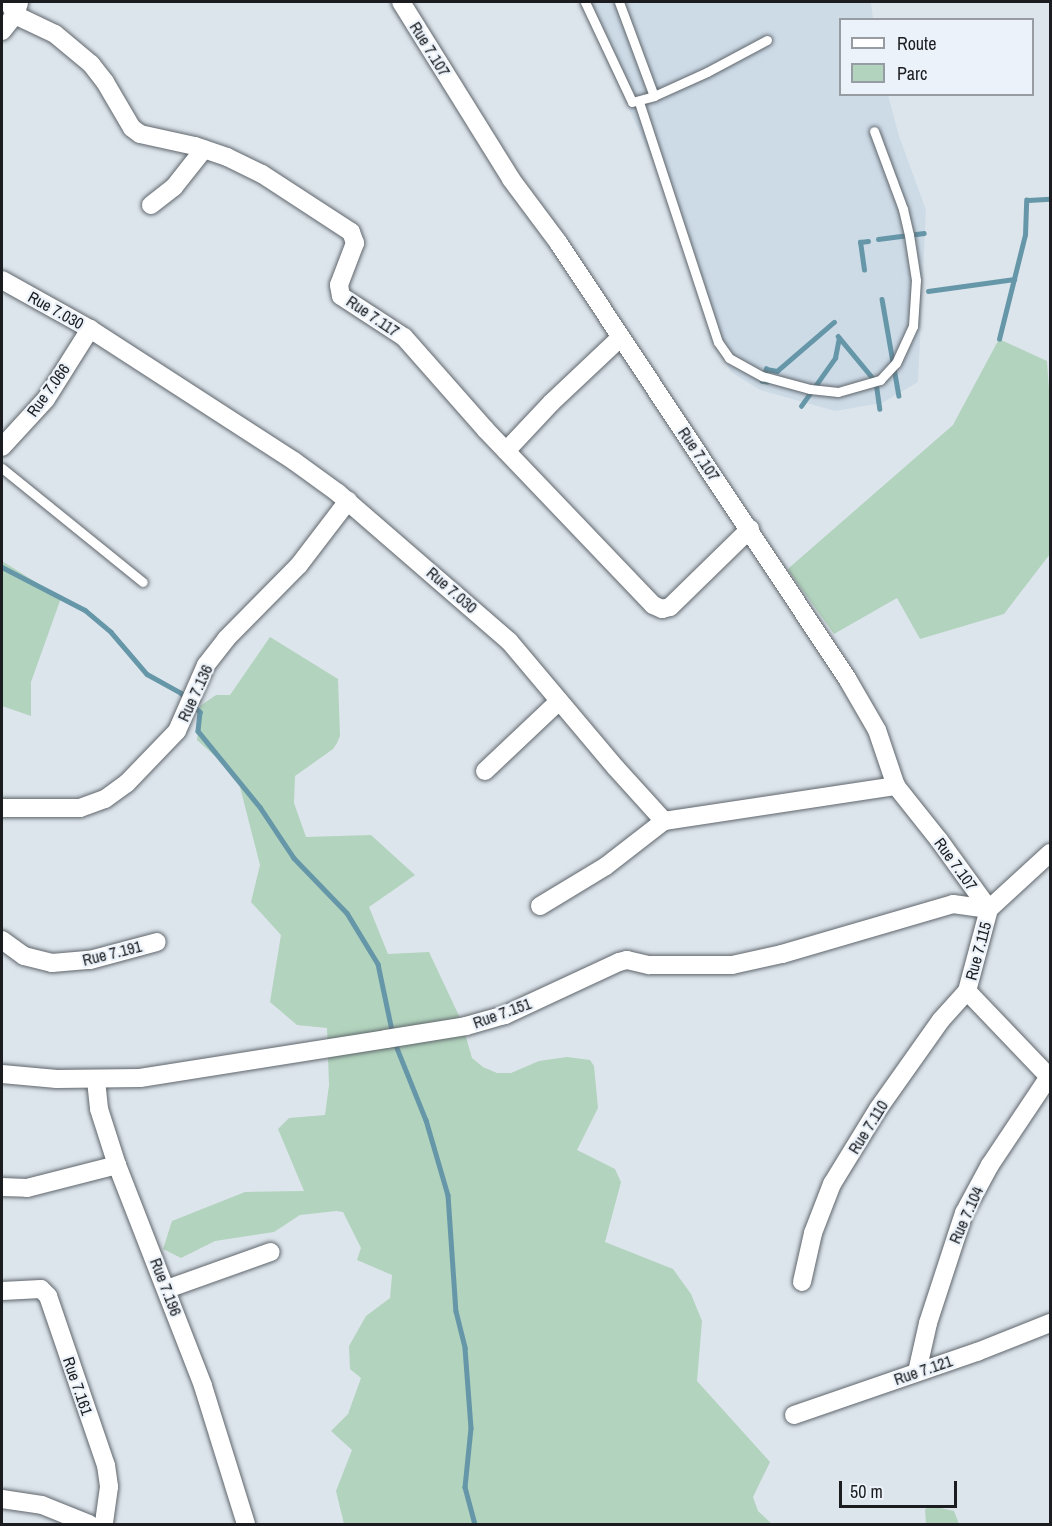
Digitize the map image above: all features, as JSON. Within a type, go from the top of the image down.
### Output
[{"type":"street","name":"Rue 7.107","points":[[401,2],[511,179],[558,242],[848,680],[877,730],[896,786],[989,909]]},
{"type":"street","points":[[2,31],[15,6]]},
{"type":"street","name":"Rue 7.117","points":[[15,6],[55,34],[91,64],[105,82],[132,128],[148,137],[204,149],[262,174],[351,232],[355,243],[339,285],[341,296],[404,337],[506,450],[653,605],[662,609],[669,607],[750,529]]},
{"type":"street","points":[[151,205],[174,187],[204,149]]},
{"type":"street","name":"Rue 7.030","points":[[2,280],[90,329],[294,460],[348,501],[509,641],[664,821]]},
{"type":"street","name":"Rue 7.066","points":[[2,447],[46,399],[90,329]]},
{"type":"street","points":[[506,450],[550,403],[621,337]]},
{"type":"street","name":"Rue 7.136","points":[[2,808],[80,808],[105,799],[127,783],[177,731],[206,665],[226,639],[299,565],[348,501]]},
{"type":"street","points":[[485,771],[559,701]]},
{"type":"street","points":[[540,906],[606,866],[664,821],[896,786]]},
{"type":"street","name":"Rue 7.115","points":[[1050,853],[989,909],[967,991],[1050,1076]]},
{"type":"street","name":"Rue 7.151","points":[[2,1074],[96,1080],[140,1078],[466,1026],[505,1016],[627,960],[650,965],[732,965],[782,954],[953,904],[989,909]]},
{"type":"street","name":"Rue 7.191","points":[[2,940],[24,956],[52,963],[90,960],[156,942]]},
{"type":"street","name":"Rue 7.110","points":[[802,1282],[813,1233],[832,1184],[884,1101],[940,1020],[967,991]]},
{"type":"street","name":"Rue 7.104","points":[[917,1372],[928,1323],[964,1213],[990,1165],[1050,1076]]},
{"type":"street","name":"Rue 7.196","points":[[96,1080],[99,1109],[117,1165],[203,1386],[246,1524]]},
{"type":"street","points":[[2,1186],[27,1188],[117,1165]]},
{"type":"street","points":[[167,1289],[271,1252]]},
{"type":"street","name":"Rue 7.161","points":[[2,1291],[41,1289],[48,1296],[106,1465],[110,1487],[104,1524]]},
{"type":"street","name":"Rue 7.121","points":[[794,1415],[977,1352],[1050,1323]]},
{"type":"street","points":[[2,1499],[42,1504],[88,1524]]},
{"type":"lane","points":[[585,2],[629,100],[639,102],[654,96],[767,40]]},
{"type":"lane","points":[[619,2],[654,96]]},
{"type":"lane","points":[[639,102],[718,342],[729,358],[762,376],[810,388],[838,392],[880,380],[896,363],[914,326],[916,280],[909,235],[903,209],[874,131]]},
{"type":"lane","points":[[2,468],[143,582]]},
{"type":"shaded area","points":[[580,2],[871,2],[873,18],[839,18],[839,96],[888,96],[899,136],[926,210],[918,382],[882,403],[835,411],[760,390],[731,372],[717,348],[668,194]]},
{"type":"green space","points":[[999,339],[1047,361],[1050,405],[1050,554],[1004,614],[920,639],[897,598],[834,634],[788,570],[953,425]]},
{"type":"green space","points":[[2,561],[61,598],[31,682],[31,716],[2,706]]},
{"type":"green space","points":[[270,637],[338,679],[340,736],[337,743],[333,749],[295,776],[294,803],[306,837],[371,835],[415,875],[369,907],[388,954],[429,952],[461,1020],[472,1058],[483,1067],[497,1073],[511,1073],[539,1061],[567,1057],[590,1060],[594,1066],[598,1108],[577,1150],[615,1169],[621,1182],[605,1242],[673,1269],[691,1294],[702,1321],[697,1381],[770,1462],[753,1497],[758,1511],[772,1524],[344,1524],[336,1491],[352,1450],[331,1431],[348,1414],[361,1378],[350,1369],[349,1346],[366,1316],[390,1298],[392,1275],[357,1260],[361,1248],[343,1212],[336,1211],[300,1215],[274,1232],[215,1241],[181,1258],[163,1249],[172,1221],[245,1192],[304,1191],[278,1129],[289,1118],[325,1115],[329,1085],[327,1028],[297,1025],[270,1002],[281,935],[251,902],[260,865],[240,787],[234,773],[197,740],[200,706],[216,695],[230,695]]},
{"type":"green space","points":[[932,1506],[954,1511],[959,1524],[926,1524],[925,1509]]},
{"type":"waterway","points":[[1028,200],[1050,199]]},
{"type":"waterway","points":[[999,339],[1025,235],[1026,200]]},
{"type":"waterway","points":[[878,239],[924,233]]},
{"type":"waterway","points":[[864,270],[860,242],[868,241]]},
{"type":"waterway","points":[[928,291],[1014,279]]},
{"type":"waterway","points":[[882,299],[899,396]]},
{"type":"waterway","points":[[767,382],[762,381],[766,369],[777,371],[834,322]]},
{"type":"waterway","points":[[838,336],[876,382],[880,409]]},
{"type":"waterway","points":[[801,406],[835,358],[839,338]]},
{"type":"waterway","points":[[2,567],[85,610],[111,632],[147,674],[181,693],[187,699]]},
{"type":"waterway","points":[[193,705],[200,712],[198,731],[260,807],[294,858],[347,913],[378,964],[393,1035]]},
{"type":"waterway","points":[[395,1043],[426,1120],[448,1195],[456,1311],[465,1348],[471,1428],[465,1487],[475,1524]]}]
